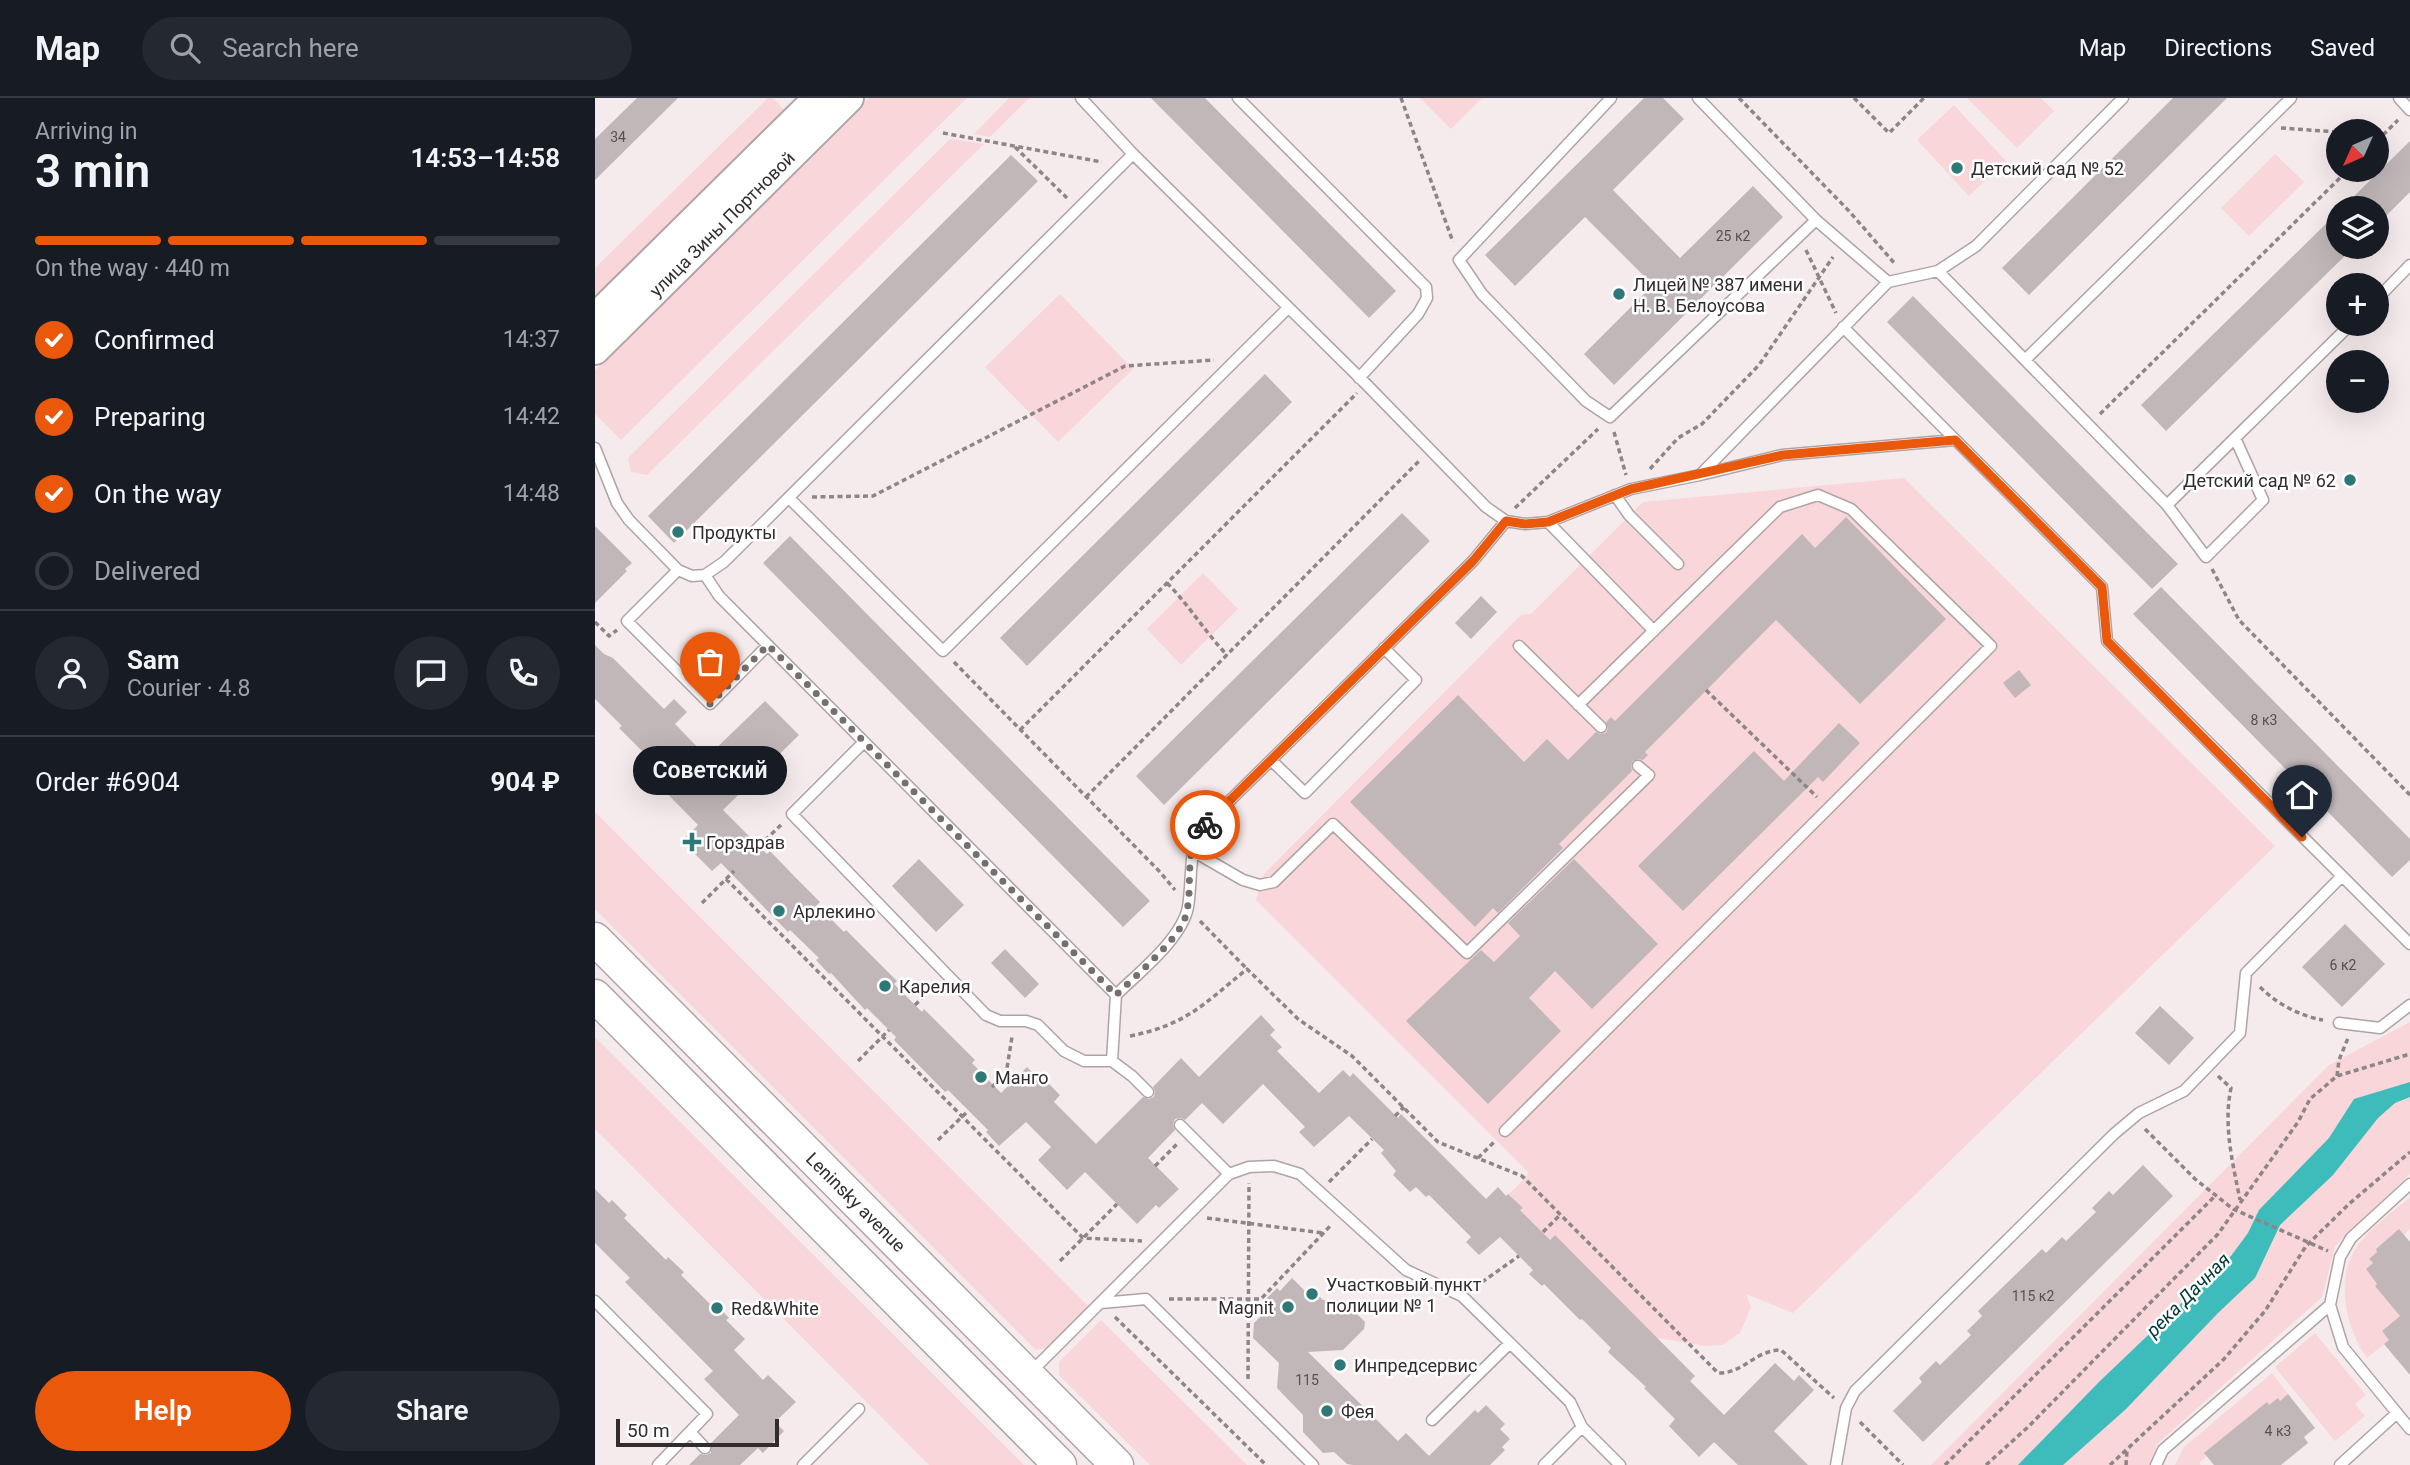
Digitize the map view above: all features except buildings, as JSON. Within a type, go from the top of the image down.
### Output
[{"type":"main road","name":"улица Зины Портновой","points":[[595,350],[849,98]]},
{"type":"main road","name":"улица Зины Портновой","points":[[595,318],[808,103]]},
{"type":"main road","name":"Leninsky avenue","points":[[595,939],[1117,1465]]},
{"type":"main road","points":[[595,996],[1060,1465]]},
{"type":"lane","points":[[1081,98],[1133,154],[1486,507],[1506,521],[1525,524],[1548,522],[1631,489],[1783,455],[1955,440]]},
{"type":"lane","points":[[1238,98],[1426,287],[1427,298],[1418,314],[1362,381]]},
{"type":"lane","points":[[1611,98],[1459,260],[1482,294],[1586,401],[1610,417],[1816,220]]},
{"type":"lane","points":[[1698,98],[1816,220],[1888,282]]},
{"type":"lane","points":[[1700,475],[1888,282],[1938,271],[1976,246],[2123,98]]},
{"type":"lane","points":[[2025,360],[2291,98]]},
{"type":"lane","points":[[2399,98],[2410,109]]},
{"type":"lane","points":[[595,448],[617,503],[629,520],[678,570],[692,576],[705,575],[724,562],[1133,154]]},
{"type":"lane","points":[[2389,287],[2410,265]]},
{"type":"lane","points":[[1938,271],[2167,505],[2206,557],[2263,500],[2235,439]]},
{"type":"lane","points":[[789,498],[943,650],[1288,308]]},
{"type":"lane","points":[[1843,327],[2102,587],[2107,641],[2410,945]]},
{"type":"lane","points":[[2167,505],[2339,336]]},
{"type":"lane","points":[[1615,495],[1629,515],[1678,564]]},
{"type":"lane","points":[[1505,1131],[1991,646],[1851,509],[1818,495],[1780,508],[1579,705]]},
{"type":"lane","points":[[1112,1061],[1116,995],[1175,934],[1184,921],[1188,906],[1191,850],[1198,832],[1473,561],[1506,521]]},
{"type":"lane","points":[[1548,522],[1654,631]]},
{"type":"lane","points":[[678,570],[627,621],[710,704],[768,645]]},
{"type":"lane","points":[[705,575],[719,597],[1116,995]]},
{"type":"lane","points":[[1519,646],[1601,727]]},
{"type":"lane","points":[[1271,760],[1305,793],[1416,680],[1384,648]]},
{"type":"lane","points":[[864,742],[792,814],[986,1015],[1000,1021],[1025,1021],[1038,1025],[1064,1051],[1083,1061],[1112,1061],[1148,1092]]},
{"type":"lane","points":[[1191,850],[1243,880],[1260,885],[1274,882],[1333,824],[1467,953],[1649,775],[1637,766]]},
{"type":"lane","points":[[1836,1465],[1846,1408],[1855,1391],[2134,1117],[2184,1091],[2239,1033],[2246,974],[2341,877]]},
{"type":"lane","points":[[2339,1023],[2380,1028],[2410,1005]]},
{"type":"lane","points":[[1184,1129],[1229,1174]]},
{"type":"lane","points":[[1028,1375],[1229,1174],[1249,1167],[1274,1166],[1300,1174],[1406,1270],[1462,1296],[1570,1402],[1582,1427],[1620,1465]]},
{"type":"lane","points":[[2410,1184],[2351,1238],[2340,1257],[2330,1305],[2343,1347],[2410,1429]]},
{"type":"lane","points":[[1101,1303],[1146,1300],[1313,1465]]},
{"type":"lane","points":[[595,1301],[707,1415],[658,1465]]},
{"type":"lane","points":[[2156,1465],[2163,1450],[2330,1305]]},
{"type":"lane","points":[[1432,1420],[1510,1343]]},
{"type":"lane","points":[[803,1465],[859,1409]]},
{"type":"lane","points":[[2340,1465],[2397,1413]]},
{"type":"lane","points":[[1544,1465],[1582,1427]]},
{"type":"lane","points":[[690,1432],[705,1448]]},
{"type":"path","points":[[1401,98],[1453,242]]},
{"type":"path","points":[[1739,98],[1849,211],[1906,278]]},
{"type":"path","points":[[1854,98],[1889,133],[1924,98]]},
{"type":"path","points":[[2389,129],[2410,109]]},
{"type":"path","points":[[2261,127],[2326,131]]},
{"type":"path","points":[[943,132],[1122,166]]},
{"type":"path","points":[[1013,146],[1078,209]]},
{"type":"path","points":[[2089,426],[2336,182]]},
{"type":"path","points":[[1800,236],[1843,327]]},
{"type":"path","points":[[1631,489],[1678,438],[1702,424],[1759,365],[1842,243]]},
{"type":"path","points":[[808,497],[873,496],[1125,366],[1219,360]]},
{"type":"path","points":[[1020,730],[1167,583],[1362,381]]},
{"type":"path","points":[[1506,521],[1518,504],[1610,417],[1631,489]]},
{"type":"path","points":[[1086,797],[1430,450]]},
{"type":"path","points":[[2206,557],[2239,620],[2410,795]]},
{"type":"path","points":[[1167,583],[1182,598],[1207,635],[1227,655]]},
{"type":"path","points":[[595,622],[609,636],[627,621]]},
{"type":"path","points":[[943,650],[1160,872],[1210,932],[1247,969],[1298,1019],[1352,1055],[1438,1142],[1522,1176],[1718,1373],[1731,1373],[1768,1350],[1781,1350],[1846,1408]]},
{"type":"path","points":[[1706,690],[1828,808]]},
{"type":"path","points":[[759,846],[792,814]]},
{"type":"path","points":[[702,903],[734,872]]},
{"type":"path","points":[[726,879],[1083,1238],[1161,1242]]},
{"type":"path","points":[[1114,1039],[1159,1031],[1180,1022],[1247,969]]},
{"type":"path","points":[[915,1005],[946,974]]},
{"type":"path","points":[[2246,974],[2283,1005],[2308,1017],[2339,1023]]},
{"type":"path","points":[[992,1087],[1006,1074],[1014,1021]]},
{"type":"path","points":[[2337,1076],[2350,1025]]},
{"type":"path","points":[[858,1061],[889,1030]]},
{"type":"path","points":[[1986,1465],[2028,1427],[2218,1234],[2298,1122],[2310,1099],[2337,1076],[2410,1054]]},
{"type":"path","points":[[2208,1065],[2231,1088],[2228,1103],[2230,1151],[2240,1200]]},
{"type":"path","points":[[1395,1116],[1403,1107]]},
{"type":"path","points":[[938,1140],[968,1111]]},
{"type":"path","points":[[2134,1117],[2215,1196],[2234,1209],[2309,1243]]},
{"type":"path","points":[[1155,1166],[1184,1129]]},
{"type":"path","points":[[1478,1158],[1505,1131]]},
{"type":"path","points":[[1321,1191],[1372,1139]]},
{"type":"path","points":[[2110,1465],[2224,1359],[2265,1311],[2309,1243],[2410,1152]]},
{"type":"path","points":[[1248,1400],[1249,1167]]},
{"type":"path","points":[[1945,1465],[2215,1196]]},
{"type":"path","points":[[1060,1261],[1117,1204]]},
{"type":"path","points":[[1146,1300],[1261,1298],[1343,1212]]},
{"type":"path","points":[[1188,1215],[1323,1233]]},
{"type":"path","points":[[1543,1232],[1560,1215]]},
{"type":"path","points":[[1462,1296],[1519,1256]]},
{"type":"path","points":[[1101,1303],[1266,1465]]},
{"type":"path","points":[[1855,1417],[1903,1465]]},
{"type":"path","points":[[2126,1465],[2127,1449]]},
{"type":"shaded area","points":[[768,98],[773,98],[786,112],[595,300],[595,268]]},
{"type":"shaded area","points":[[869,98],[967,98],[621,440],[595,414],[595,370]]},
{"type":"shaded area","points":[[1009,98],[1029,98],[990,137],[974,134]]},
{"type":"shaded area","points":[[1420,98],[1482,98],[1451,129]]},
{"type":"shaded area","points":[[1967,98],[2041,98],[2054,111],[2017,148]]},
{"type":"shaded area","points":[[1954,105],[2006,161],[1969,196],[1917,140]]},
{"type":"shaded area","points":[[950,139],[984,144],[647,475],[631,472],[628,458]]},
{"type":"shaded area","points":[[2275,154],[2304,182],[2249,236],[2221,208]]},
{"type":"shaded area","points":[[1060,294],[1133,369],[1058,442],[985,367]]},
{"type":"shaded area","points":[[1904,478],[2275,846],[1793,1313],[1746,1294],[1751,1307],[1740,1333],[1722,1345],[1705,1346],[1657,1338],[1555,1235],[1550,1240],[1520,1210],[1522,1208],[1508,1194],[1529,1173],[1256,900],[1264,874],[1521,615],[1531,614],[1643,502]]},
{"type":"shaded area","points":[[1203,573],[1238,609],[1181,665],[1147,629]]},
{"type":"shaded area","points":[[595,812],[1088,1306],[1047,1348],[1036,1350],[595,909]]},
{"type":"shaded area","points":[[2410,1022],[2410,1174],[2335,1246],[2322,1297],[2157,1444],[2149,1465],[1931,1465],[2329,1065]]},
{"type":"shaded area","points":[[595,1037],[1024,1465],[929,1465],[595,1129]]},
{"type":"shaded area","points":[[2410,1197],[2410,1229],[2404,1235],[2399,1230],[2376,1249],[2377,1252],[2369,1259],[2373,1263],[2366,1269],[2377,1284],[2375,1286],[2400,1316],[2382,1331],[2389,1340],[2367,1358],[2353,1333],[2349,1318],[2346,1272],[2363,1238]]},
{"type":"shaded area","points":[[1101,1320],[1247,1465],[1150,1465],[1059,1375],[1059,1362]]},
{"type":"shaded area","points":[[2315,1333],[2366,1395],[2355,1404],[2365,1416],[2335,1441],[2275,1367]]},
{"type":"shaded area","points":[[2272,1373],[2288,1394],[2280,1401],[2278,1398],[2269,1405],[2267,1402],[2205,1454],[2207,1456],[2199,1463],[2201,1465],[2175,1465],[2184,1447]]},
{"type":"water","points":[[2410,1082],[2410,1097],[2395,1103],[2378,1118],[2333,1175],[2280,1225],[2255,1278],[2126,1409],[2063,1465],[2018,1465],[2099,1382],[2231,1256],[2248,1233],[2259,1210],[2329,1138],[2354,1099]]},
{"type":"way so far","points":[[710,704],[768,645],[1116,995],[1175,934],[1184,921],[1188,906],[1191,850],[1198,832],[1205,825]]},
{"type":"place","name":"Детский сад № 52","points":[[1957,168]]},
{"type":"place","name":"Лицей № 387 имени Н. В. Белоусова","points":[[1619,294]]},
{"type":"place","name":"Детский сад № 62","points":[[2350,480]]},
{"type":"place","name":"Продукты","points":[[678,532]]},
{"type":"place","name":"Советский","points":[[710,704]]},
{"type":"place","name":"Горздрав","points":[[692,842]]},
{"type":"place","name":"Арлекино","points":[[779,911]]},
{"type":"place","name":"Карелия","points":[[885,986]]},
{"type":"place","name":"Манго","points":[[981,1077]]},
{"type":"place","name":"Участковый пункт полиции № 1","points":[[1312,1294]]},
{"type":"place","name":"Magnit","points":[[1288,1307]]},
{"type":"place","name":"Red&White","points":[[717,1308]]},
{"type":"place","name":"Инпредсервис","points":[[1340,1365]]},
{"type":"place","name":"Фея","points":[[1327,1411]]},
{"type":"route","points":[[1205,825],[1473,561],[1506,521],[1525,524],[1548,522],[1631,489],[1783,455],[1955,440],[2102,587],[2107,641],[2302,837]]},
{"type":"water label","name":"река Дачная","points":[[2188,1295]]}]
